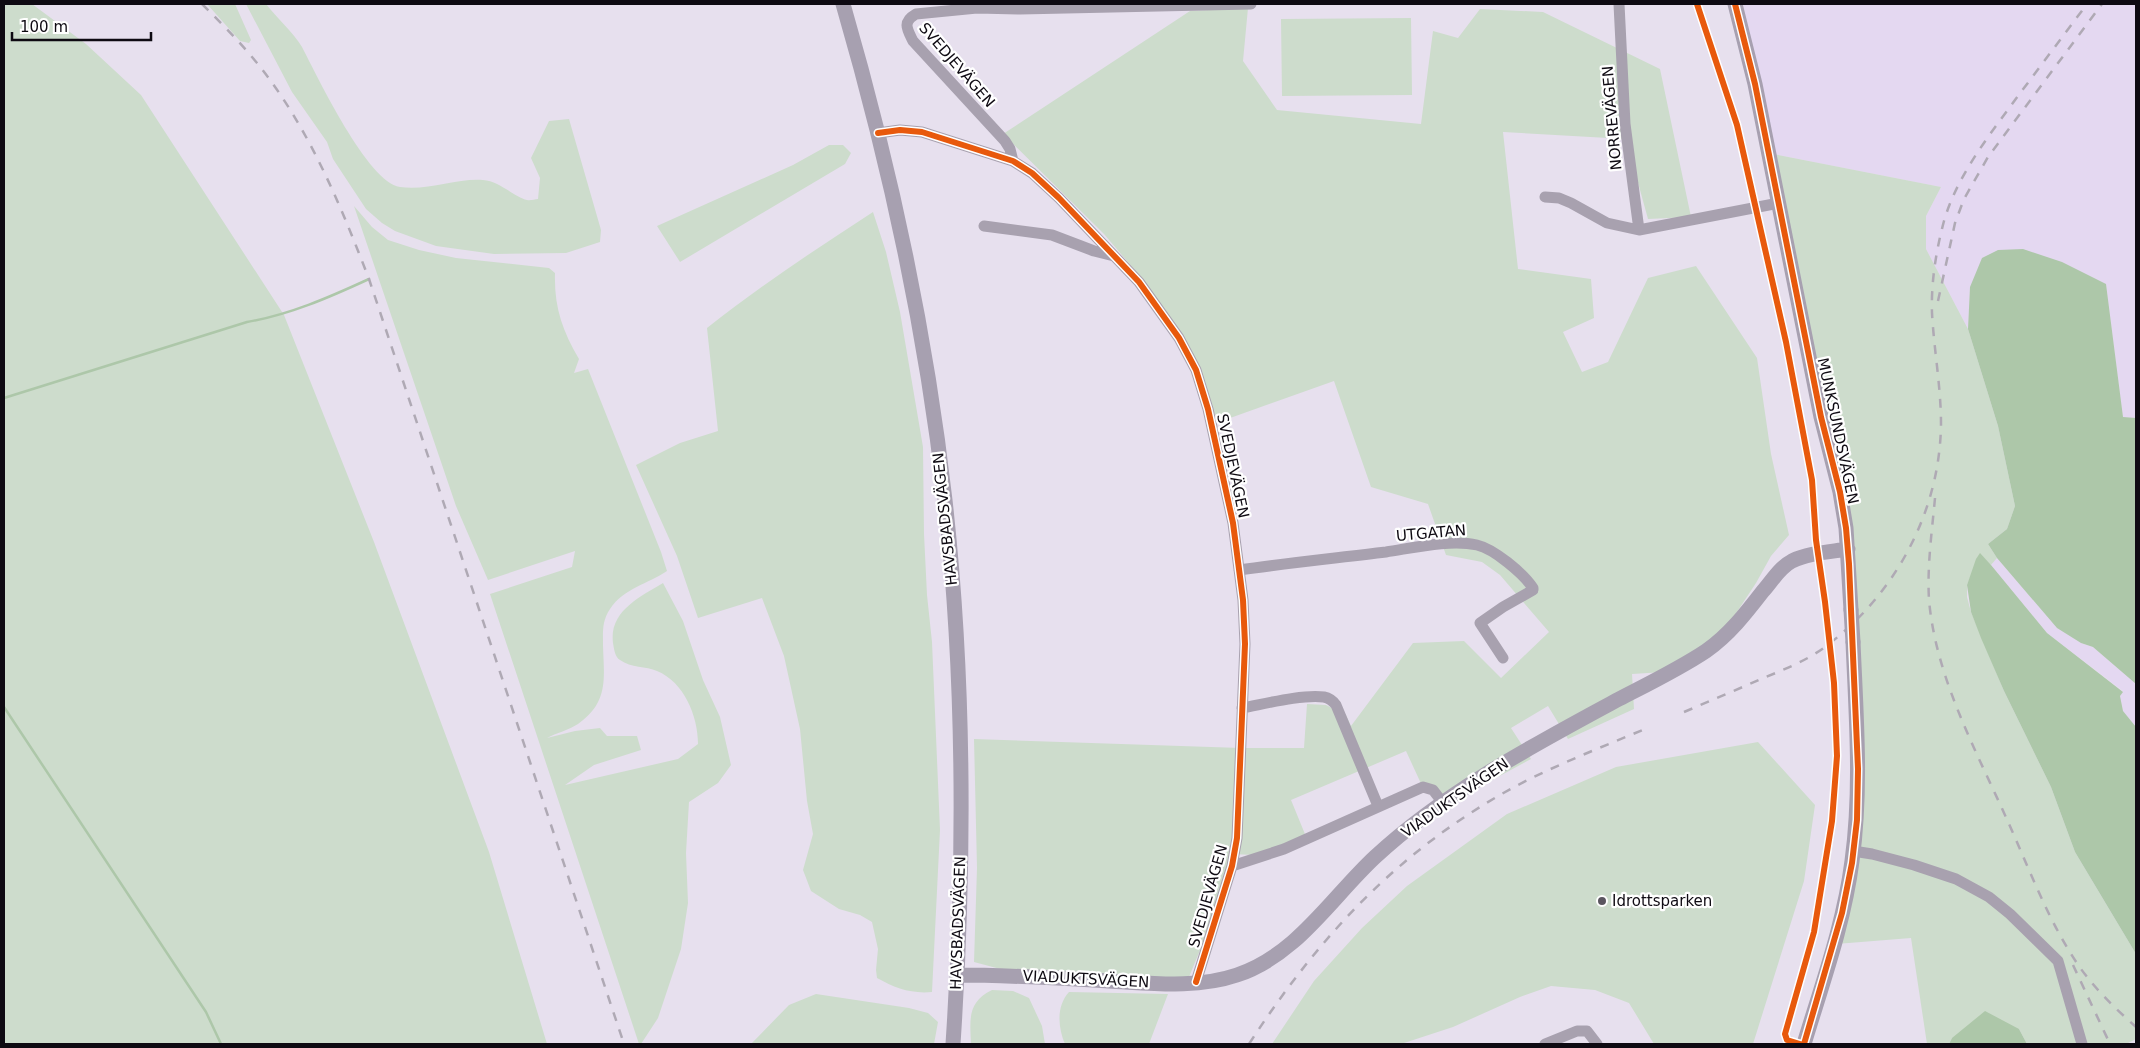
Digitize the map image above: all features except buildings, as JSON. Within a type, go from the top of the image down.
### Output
[{"type":"street","name":"HAVSBADSVÄGEN","points":[[843,4],[878,133],[911,282],[944,491],[951,566],[959,709],[961,797],[961,881],[953,1044]]},
{"type":"street","points":[[976,6],[1020,9],[1251,4]]},
{"type":"street","name":"NORREVÄGEN","points":[[1619,4],[1625,124],[1639,230]]},
{"type":"street","name":"MUNKSUNDSVÄGEN","points":[[1735,4],[1755,84],[1821,418],[1840,492],[1848,549],[1858,769],[1853,851],[1842,913],[1804,1044]]},
{"type":"street","name":"SVEDJEVÄGEN","points":[[976,6],[916,14],[906,22],[906,28],[913,41],[1005,141],[1010,149],[1013,161]]},
{"type":"street","name":"SVEDJEVÄGEN","points":[[878,133],[900,130],[922,132],[1013,161],[1032,173],[1116,256],[1160,308],[1196,370],[1208,409],[1233,523],[1243,600],[1245,644],[1237,838],[1232,866],[1196,982]]},
{"type":"street","points":[[1545,197],[1559,198],[1571,203],[1607,223],[1639,230],[1779,203]]},
{"type":"street","points":[[984,226],[1052,236],[1094,251],[1116,256]]},
{"type":"street","name":"UTGATAN","points":[[1239,570],[1426,546],[1465,543],[1479,545],[1500,557],[1533,588],[1533,590],[1480,623],[1503,658]]},
{"type":"street","name":"VIADUKTSVÄGEN","points":[[957,975],[1006,975],[1162,983],[1210,982],[1238,975],[1262,964],[1286,948],[1308,928],[1375,857],[1443,803],[1502,764],[1706,651],[1739,622],[1780,570],[1790,562],[1848,549]]},
{"type":"street","points":[[1242,708],[1308,698],[1324,697],[1332,700],[1378,806]]},
{"type":"street","points":[[1232,866],[1284,849],[1423,787],[1434,790],[1443,803]]},
{"type":"street","points":[[1853,851],[1914,865],[1956,879],[1989,897],[2010,914],[2058,961],[2082,1044]]},
{"type":"street","points":[[1545,1044],[1577,1031],[1587,1031],[1597,1044]]},
{"type":"shaded area","points":[[4,4],[32,4],[86,44],[141,95],[284,315],[374,542],[489,852],[547,1044],[4,1044]]},
{"type":"shaded area","points":[[207,4],[235,4],[251,40],[249,43],[240,41]]},
{"type":"shaded area","points":[[246,4],[266,4],[294,36],[359,149],[373,168],[387,181],[400,187],[411,188],[483,180],[495,183],[522,199],[538,199],[540,178],[531,158],[549,121],[569,119],[601,230],[600,242],[566,253],[494,254],[436,246],[395,231],[382,223],[366,209],[333,159],[327,142],[292,92]]},
{"type":"shaded area","points":[[1743,4],[2136,4],[2136,418],[2123,418],[2106,284],[1970,287],[1968,329],[1926,249],[1926,216],[1941,187],[1768,153]]},
{"type":"shaded area","points":[[1248,8],[1243,61],[1277,110],[1421,124],[1433,31],[1458,38],[1480,9],[1543,12],[1660,69],[1691,217],[1648,219],[1626,139],[1503,132],[1518,269],[1591,279],[1594,318],[1563,332],[1582,372],[1608,362],[1648,278],[1696,266],[1757,358],[1771,454],[1789,535],[1771,556],[1729,624],[1701,650],[1664,672],[1632,674],[1634,709],[1568,739],[1548,706],[1511,728],[1531,759],[1450,803],[1424,790],[1406,751],[1291,800],[1307,839],[1255,855],[1230,854],[1215,914],[1184,989],[1019,974],[974,962],[977,868],[974,739],[1241,748],[1304,748],[1307,704],[1326,705],[1346,715],[1351,726],[1413,643],[1464,641],[1501,678],[1549,632],[1500,575],[1482,562],[1446,555],[1428,504],[1371,487],[1334,381],[1219,422],[1149,287],[1104,234],[1003,134],[1190,11]]},
{"type":"shaded area","points":[[1411,18],[1412,95],[1282,96],[1281,19]]},
{"type":"shaded area","points":[[829,145],[843,145],[851,153],[845,164],[680,262],[657,226],[793,165]]},
{"type":"shaded area","points":[[1768,153],[1941,187],[1926,216],[1926,249],[1968,329],[1998,426],[2015,506],[2007,529],[1988,544],[1997,558],[1991,565],[1980,554],[1967,585],[1967,597],[1971,612],[2004,691],[2051,787],[2075,852],[2136,954],[2136,1039],[2126,1044],[2027,1044],[2019,1029],[1952,1038],[1949,1044],[1927,1044],[1911,938],[1836,944],[1859,850],[1848,552]]},
{"type":"shaded area","points":[[354,206],[372,227],[388,240],[419,250],[456,258],[549,268],[555,273],[556,297],[560,318],[579,359],[574,373],[588,369],[661,552],[667,571],[622,596],[610,609],[606,618],[603,635],[604,679],[600,698],[595,707],[578,724],[547,738],[575,731],[600,728],[607,736],[637,736],[641,750],[594,765],[565,785],[678,759],[698,744],[692,711],[688,701],[675,683],[657,671],[624,663],[618,659],[614,650],[613,632],[621,614],[636,600],[663,583],[683,621],[703,680],[720,717],[731,765],[718,783],[689,802],[686,853],[688,903],[681,949],[658,1018],[641,1044],[639,1044],[490,594],[572,567],[575,551],[488,580],[456,506]]},
{"type":"shaded area","points":[[873,212],[886,252],[900,312],[923,447],[924,534],[927,595],[932,642],[940,830],[932,992],[917,992],[903,989],[877,978],[878,949],[872,922],[860,915],[839,909],[811,891],[803,870],[813,834],[807,801],[800,729],[784,656],[762,598],[698,618],[677,556],[636,465],[680,443],[718,431],[707,328],[809,254]]},
{"type":"shaded area","points":[[2023,249],[2062,262],[2106,284],[2123,417],[2136,418],[2136,684],[2093,647],[2081,643],[2057,628],[1997,558],[1988,544],[2007,529],[2015,506],[1998,426],[1968,329],[1970,287],[1982,258],[1998,250]]},
{"type":"shaded area","points":[[1980,553],[2047,633],[2123,692],[2120,696],[2123,711],[2136,727],[2136,954],[2075,852],[2051,787],[2004,691],[1981,638],[1971,612],[1967,585]]},
{"type":"shaded area","points":[[1997,558],[2057,628],[2081,643],[2093,647],[2136,684],[2136,727],[2123,711],[2120,696],[2123,691],[2047,633],[1991,565]]},
{"type":"shaded area","name":"Idrottsparken","points":[[1758,742],[1815,805],[1804,881],[1753,1044],[1654,1044],[1629,1003],[1595,990],[1551,986],[1520,997],[1453,1027],[1401,1044],[1272,1044],[1314,981],[1362,928],[1407,886],[1507,814],[1616,767]]},
{"type":"shaded area","points":[[992,990],[1013,991],[1029,998],[1042,1026],[1045,1044],[971,1044],[970,1027],[974,1006],[978,1000]]},
{"type":"shaded area","points":[[1069,992],[1168,994],[1149,1044],[1065,1044],[1061,1031],[1060,1010]]},
{"type":"shaded area","points":[[816,994],[909,1008],[928,1013],[938,1022],[934,1044],[751,1044],[789,1005]]},
{"type":"shaded area","points":[[1985,1011],[2019,1029],[2027,1044],[1949,1044],[1952,1038]]},
{"type":"waterway","points":[[4,398],[247,322],[294,310],[369,279]]},
{"type":"waterway","points":[[4,707],[206,1012],[221,1044]]},
{"type":"railway","points":[[202,4],[252,57],[289,108],[320,163],[358,250],[624,1044]]},
{"type":"railway","points":[[1684,712],[1794,665],[1825,647],[1873,603],[1909,549],[1922,520],[1932,489],[1939,457],[1941,410],[1933,327],[1932,290],[1944,221],[1957,188],[1974,158],[2087,4]]},
{"type":"railway","points":[[1938,301],[1955,223],[1964,199],[1988,157],[2102,4]]},
{"type":"railway","points":[[1935,498],[1929,561],[1929,600],[1933,629],[1949,687],[1971,742],[2060,935],[2087,977],[2107,1000],[2136,1027]]},
{"type":"railway","points":[[1249,1044],[1276,1004],[1334,931],[1399,867],[1435,838],[1474,811],[1516,786],[1564,763],[1645,729]]},
{"type":"railway","points":[[2073,965],[2110,1044]]},
{"type":"cycle path","points":[[1697,4],[1737,125],[1786,342],[1812,480],[1816,540],[1834,683],[1837,756],[1832,821],[1814,932],[1785,1034],[1787,1040],[1800,1044]]},
{"type":"cycle path","points":[[1735,4],[1755,84],[1821,417],[1840,492],[1849,564],[1858,769],[1857,820],[1852,863],[1842,913],[1804,1044]]},
{"type":"cycle path","points":[[878,133],[900,130],[922,132],[1013,161],[1032,173],[1059,198],[1139,282],[1179,338],[1196,370],[1208,409],[1233,523],[1243,600],[1245,644],[1237,838],[1232,866],[1196,982]]},
{"type":"place","name":"Idrottsparken","points":[[1602,901]]}]
